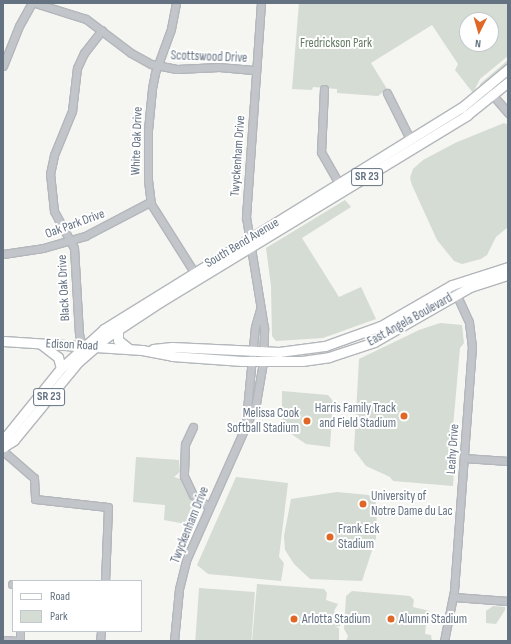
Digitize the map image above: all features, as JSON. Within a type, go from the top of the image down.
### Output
[{"type":"main road","name":"South Bend Avenue","points":[[3,448],[14,440],[75,365],[94,347],[250,243],[341,188],[415,149],[490,92],[508,69]]},
{"type":"main road","name":"South Bend Avenue","points":[[341,188],[410,140],[508,82]]},
{"type":"main road","name":"South Bend Avenue","points":[[3,448],[7,435],[61,368],[82,346],[129,312],[194,272],[250,243]]},
{"type":"main road","name":"East Angela Boulevard","points":[[264,351],[301,350],[353,338],[381,326],[452,286],[508,267]]},
{"type":"main road","name":"East Angela Boulevard","points":[[263,362],[313,360],[363,346],[399,329],[457,294],[479,284],[508,275]]},
{"type":"main road","points":[[118,330],[118,340],[129,349]]},
{"type":"main road","name":"Edison Road","points":[[3,341],[142,350],[172,356],[263,362]]},
{"type":"main road","points":[[39,343],[58,357],[61,368]]},
{"type":"main road","name":"Edison Road","points":[[142,350],[172,347],[264,351]]},
{"type":"street","points":[[3,66],[19,26],[32,3]]},
{"type":"street","name":"Scottswood Drive","points":[[35,3],[76,15],[102,30],[131,53],[157,66],[256,70]]},
{"type":"street","name":"White Oak Drive","points":[[150,202],[148,130],[157,66],[171,30],[176,3]]},
{"type":"street","name":"Twyckenham Drive","points":[[174,641],[179,589],[187,558],[245,422],[256,403],[263,362],[264,328],[250,243],[246,202],[261,3]]},
{"type":"street","name":"Black Oak Drive","points":[[82,346],[79,334],[74,248],[54,211],[50,186],[51,169],[57,147],[72,112],[77,68],[84,53],[102,30]]},
{"type":"street","points":[[324,89],[320,147],[341,188]]},
{"type":"street","points":[[490,92],[508,113]]},
{"type":"street","points":[[387,93],[415,149]]},
{"type":"street","points":[[150,202],[194,272]]},
{"type":"street","name":"Oak Park Drive","points":[[3,254],[43,248],[70,241],[105,227],[150,202]]},
{"type":"street","name":"Leahy Drive","points":[[444,641],[454,597],[472,347],[469,322],[452,286]]},
{"type":"street","name":"Twyckenham Drive","points":[[245,422],[255,327],[260,309]]},
{"type":"street","points":[[193,427],[185,444],[184,476],[193,496],[209,508]]},
{"type":"street","points":[[3,448],[34,478],[37,484],[36,499],[108,507],[104,580]]},
{"type":"street","points":[[464,458],[508,461]]},
{"type":"street","points":[[454,597],[508,601]]},
{"type":"street","points":[[3,640],[19,641]]},
{"type":"green space","name":"Fredrickson Park","points":[[299,3],[508,3],[508,56],[480,79],[473,93],[455,70],[458,64],[432,25],[371,63],[387,89],[378,96],[337,93],[337,89],[313,87],[312,90],[292,89]]},
{"type":"green space","points":[[508,60],[508,64],[475,93],[481,83]]},
{"type":"green space","points":[[504,123],[508,125],[508,227],[496,237],[487,255],[481,259],[462,264],[454,261],[437,240],[410,178],[413,169],[423,160],[455,143]]},
{"type":"green space","points":[[345,200],[351,207],[302,238],[339,297],[361,287],[376,319],[323,338],[276,341],[272,336],[271,286],[266,248]]},
{"type":"green space","name":"Harris Family Track and Field Stadium","points":[[440,323],[462,325],[464,343],[460,348],[453,427],[457,427],[453,486],[393,481],[390,477],[366,466],[354,450],[359,359],[419,330]]},
{"type":"green space","name":"Melissa Cook Softball Stadium","points":[[282,391],[328,395],[333,401],[330,447],[306,444],[287,431],[282,417]]},
{"type":"green space","points":[[136,457],[179,460],[180,472],[174,477],[181,479],[188,495],[199,509],[191,525],[164,520],[165,505],[133,502]]},
{"type":"green space","points":[[236,477],[288,483],[279,557],[284,563],[281,581],[208,574],[197,565]]},
{"type":"green space","name":"Frank Eck Stadium","points":[[337,492],[368,495],[373,497],[377,506],[376,538],[362,581],[310,579],[294,564],[285,550],[284,536],[291,499]]},
{"type":"green space","name":"Arlotta Stadium","points":[[257,584],[324,589],[327,593],[326,600],[338,604],[334,611],[341,617],[340,626],[335,627],[339,628],[339,641],[252,641]]},
{"type":"green space","points":[[199,588],[255,592],[251,641],[195,641]]},
{"type":"green space","name":"Alumni Stadium","points":[[352,591],[410,596],[414,600],[413,607],[430,611],[429,615],[427,615],[425,634],[431,635],[432,641],[346,641],[348,636],[344,629],[346,596]]},
{"type":"green space","points":[[493,606],[505,607],[505,610],[496,624],[486,623],[486,611]]},
{"type":"place","name":"Harris Family Track and Field Stadium","points":[[404,416]]},
{"type":"place","name":"Melissa Cook Softball Stadium","points":[[307,421]]},
{"type":"place","name":"University of Notre Dame du Lac","points":[[363,504]]},
{"type":"place","name":"Frank Eck Stadium","points":[[330,537]]},
{"type":"place","name":"Arlotta Stadium","points":[[294,619]]},
{"type":"place","name":"Alumni Stadium","points":[[391,619]]}]
